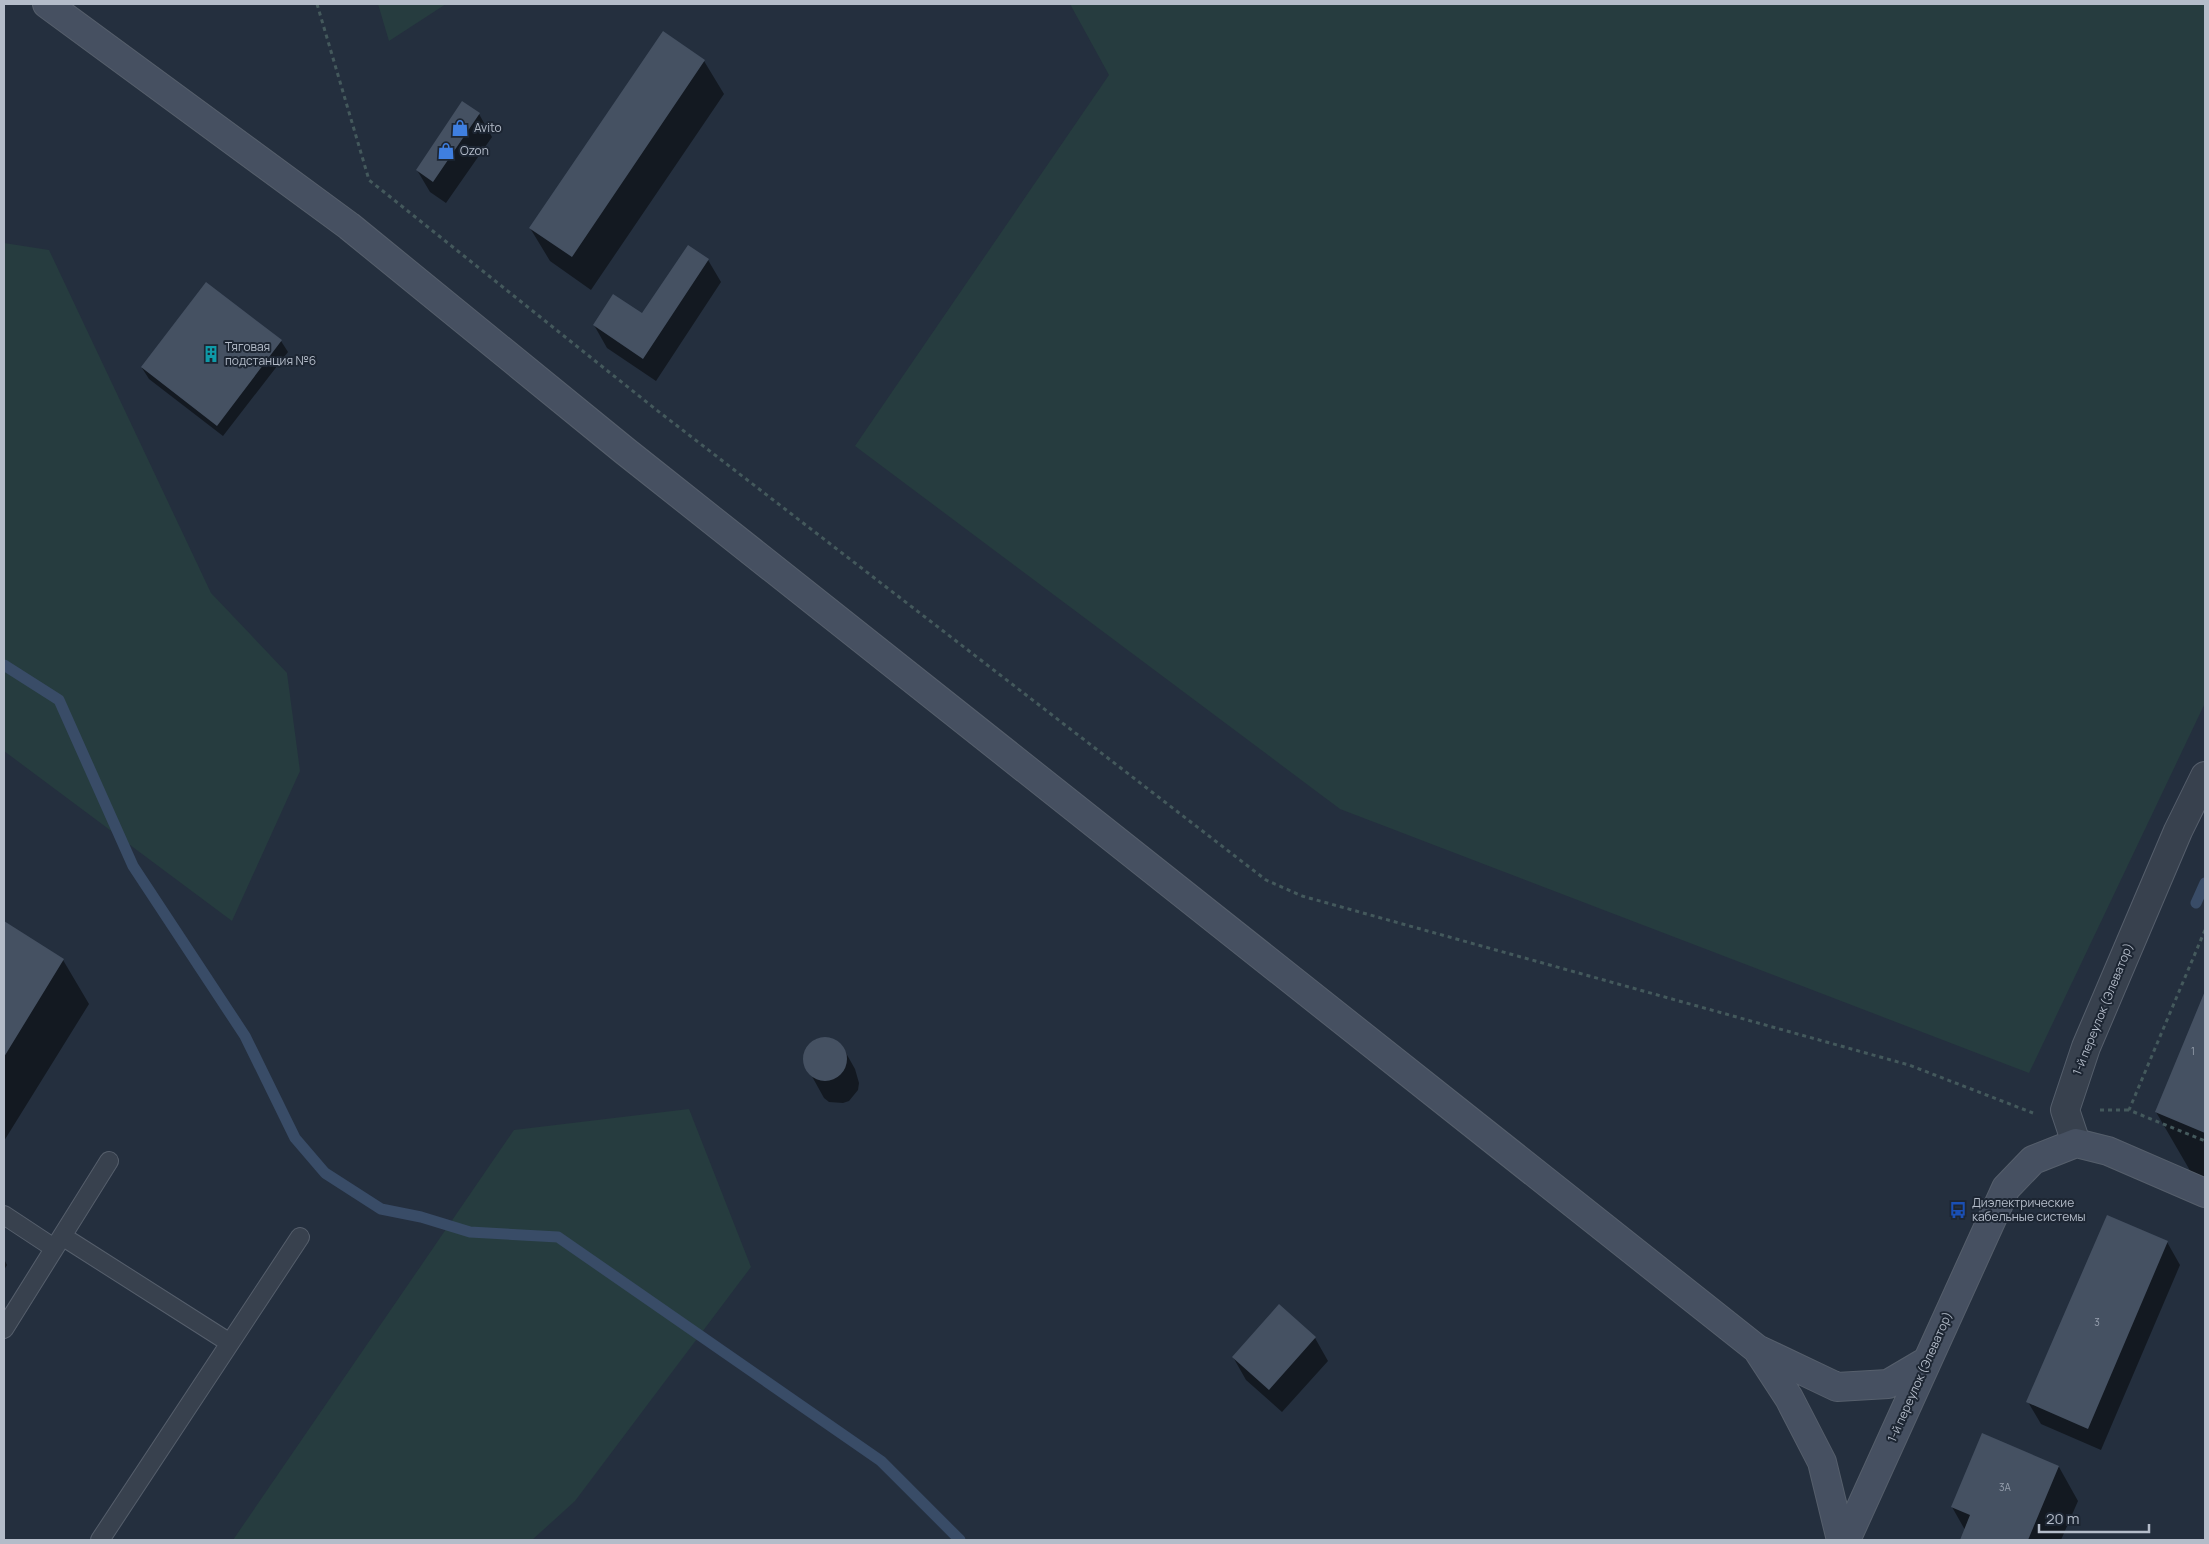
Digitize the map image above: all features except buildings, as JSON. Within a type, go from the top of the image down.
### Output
[{"type":"street","points":[[47,4],[349,226],[633,457],[1757,1349],[1837,1387],[1888,1384],[1926,1362]]},
{"type":"street","name":"1-й переулок (Элеватор)","points":[[1846,1540],[2006,1188],[2033,1160],[2076,1143],[2065,1110],[2086,1047],[2178,831],[2205,776]]},
{"type":"street","points":[[2076,1143],[2108,1151],[2205,1193]]},
{"type":"street","points":[[1757,1349],[1789,1398],[1822,1462],[1841,1540]]},
{"type":"lane","points":[[4,1329],[109,1161]]},
{"type":"lane","points":[[4,1214],[58,1242],[230,1342]]},
{"type":"lane","points":[[100,1540],[300,1237]]},
{"type":"path","points":[[317,4],[369,180],[654,408],[1266,880],[1302,896],[1909,1065],[2027,1110],[2035,1115]]},
{"type":"path","points":[[2205,930],[2129,1110],[2205,1141]]},
{"type":"green space","points":[[378,4],[446,4],[389,41]]},
{"type":"green space","points":[[1070,4],[2205,4],[2205,703],[2029,1073],[1340,809],[855,446],[1109,75]]},
{"type":"green space","points":[[4,243],[49,250],[211,593],[287,673],[300,771],[232,921],[4,751]]},
{"type":"green space","points":[[689,1109],[751,1267],[575,1501],[532,1540],[233,1540],[514,1130]]},
{"type":"waterway","points":[[4,665],[59,700],[133,866],[245,1036],[295,1138],[325,1173],[381,1209],[421,1217],[470,1232],[558,1237],[881,1461],[960,1540]]},
{"type":"waterway","points":[[2196,903],[2205,883]]},
{"type":"place","name":"Avito","points":[[460,128]]},
{"type":"place","name":"Ozon","points":[[446,151]]},
{"type":"place","name":"Тяговая подстанция №6","points":[[211,354]]},
{"type":"place","name":"Диэлектрические кабельные системы","points":[[1958,1210]]}]
